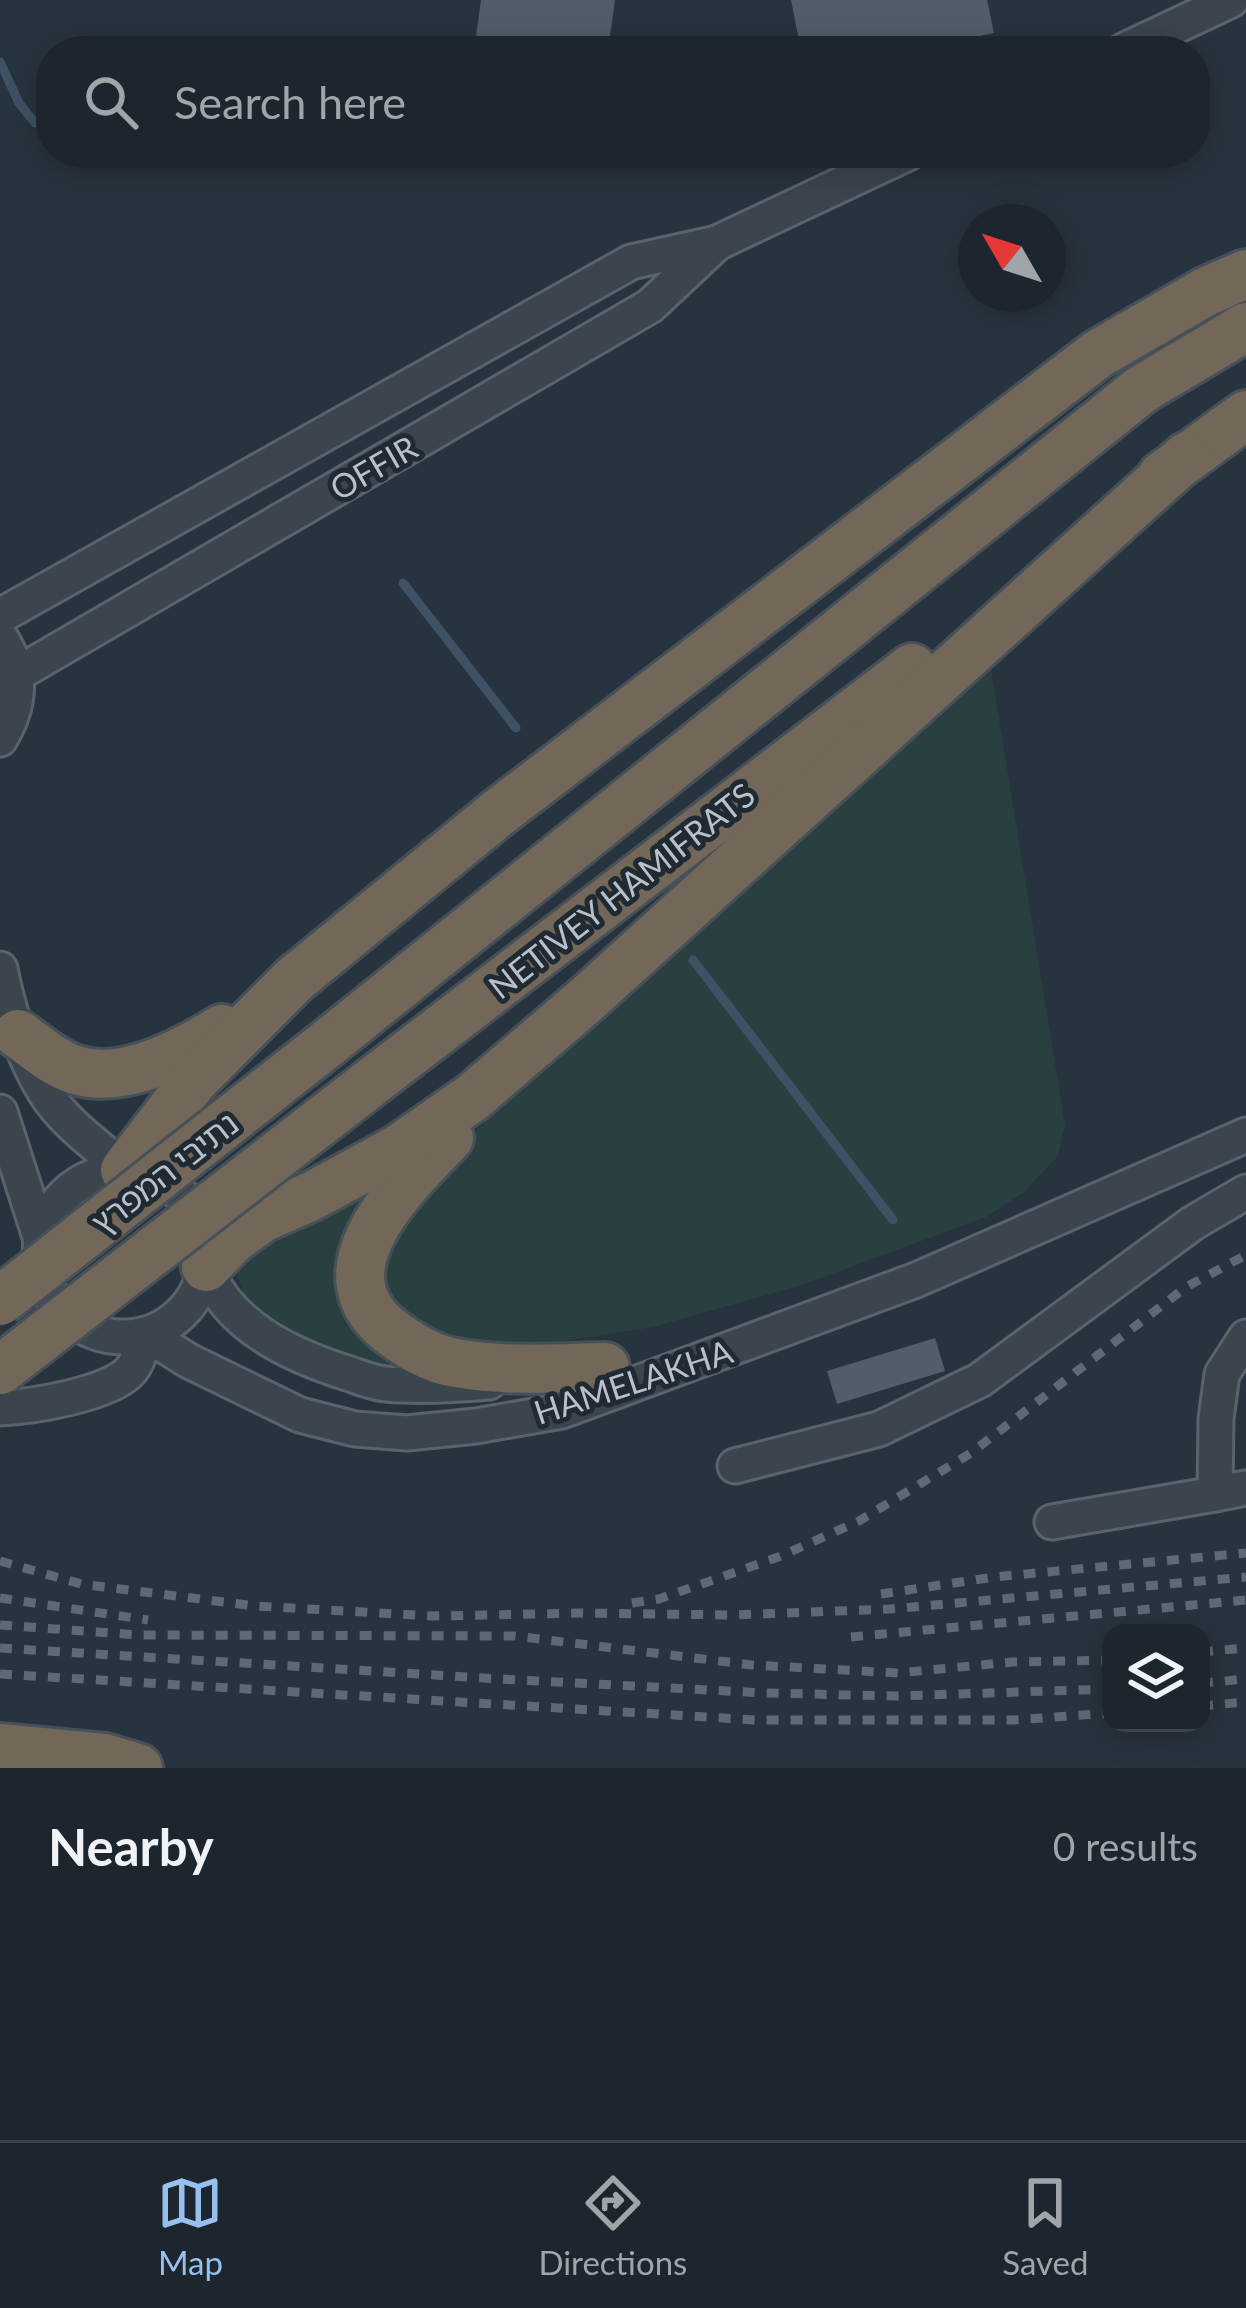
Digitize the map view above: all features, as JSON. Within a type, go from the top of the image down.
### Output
[{"type":"highway","points":[[18,1034],[76,1070],[111,1073],[167,1060],[217,1032],[295,979],[498,813],[1099,354],[1205,292],[1246,274]]},
{"type":"highway","name":"NETIVEY HAMIFRATS","points":[[328,1042],[1142,389],[1246,327]]},
{"type":"highway","name":"NETIVEY HAMIFRATS","points":[[0,1370],[1246,415]]},
{"type":"highway","points":[[206,1267],[233,1239],[262,1219],[400,1148],[473,1097],[1186,457]]},
{"type":"highway","points":[[125,1170],[194,1080],[295,979]]},
{"type":"highway","points":[[586,1000],[410,1178],[366,1244],[358,1274],[364,1301],[384,1327],[418,1351],[452,1363],[484,1366],[605,1367]]},
{"type":"highway","name":"נתיבי המפרץ","points":[[0,1300],[328,1042]]},
{"type":"highway","points":[[0,1748],[104,1759],[138,1768]]},
{"type":"street","points":[[1155,36],[1231,0]]},
{"type":"street","name":"OFFIR","points":[[0,616],[631,262],[718,243],[876,168]]},
{"type":"street","name":"OFFIR","points":[[17,674],[650,306],[718,243]]},
{"type":"street","points":[[0,637],[17,674],[18,697],[0,739]]},
{"type":"street","points":[[0,970],[18,1034],[45,1093],[125,1170]]},
{"type":"street","points":[[0,1112],[41,1240]]},
{"type":"street","name":"HAMELAKHA","points":[[146,1334],[189,1361],[300,1415],[355,1429],[407,1433],[562,1411],[916,1280],[1246,1135]]},
{"type":"street","points":[[125,1170],[152,1175],[178,1190],[196,1211],[206,1238],[206,1267],[186,1310],[168,1325],[118,1338],[91,1331],[67,1316],[50,1294],[41,1268],[41,1240],[61,1198],[80,1183],[125,1170]]},
{"type":"street","points":[[735,1466],[879,1429],[980,1380],[1193,1222],[1246,1192]]},
{"type":"street","name":"HAMELAKHA","points":[[206,1267],[213,1288],[234,1312],[272,1342],[381,1384],[449,1386],[605,1367],[916,1280]]},
{"type":"street","points":[[0,1408],[102,1389],[130,1371],[146,1334]]},
{"type":"street","points":[[1052,1522],[1230,1491],[1216,1419],[1222,1373],[1246,1337]]},
{"type":"green space","points":[[990,664],[1065,1125],[1058,1156],[1024,1192],[986,1217],[802,1285],[653,1327],[552,1343],[478,1343],[428,1334],[388,1311],[374,1277],[415,1188],[590,1022]]},
{"type":"green space","points":[[428,1142],[349,1274],[442,1381],[360,1364],[292,1336],[245,1298],[232,1260]]},
{"type":"building","points":[[481,0],[615,0],[610,36],[476,36]]},
{"type":"building","points":[[791,0],[987,0],[994,33],[979,36],[798,36]]},
{"type":"building","points":[[935,1338],[945,1371],[837,1404],[827,1371]]},
{"type":"waterway","points":[[0,62],[19,103],[35,123]]},
{"type":"waterway","points":[[403,583],[516,728]]},
{"type":"waterway","points":[[693,960],[893,1220]]},
{"type":"railway","points":[[632,1603],[659,1599],[781,1556],[859,1521],[971,1453],[1186,1287],[1246,1255]]},
{"type":"railway","points":[[881,1594],[994,1577],[1246,1553]]},
{"type":"railway","points":[[0,1561],[81,1584],[256,1606],[433,1616],[890,1609],[1246,1577]]},
{"type":"railway","points":[[0,1598],[148,1620]]},
{"type":"railway","points":[[851,1637],[1246,1600]]},
{"type":"railway","points":[[0,1625],[139,1635],[515,1636],[752,1665],[898,1673],[1012,1662],[1102,1660]]},
{"type":"railway","points":[[0,1648],[766,1693],[896,1696],[1102,1689]]},
{"type":"railway","points":[[1210,1651],[1246,1648]]},
{"type":"railway","points":[[0,1674],[756,1720],[1013,1720],[1102,1714]]},
{"type":"railway","points":[[1210,1682],[1246,1679]]},
{"type":"railway","points":[[1210,1705],[1246,1702]]}]
